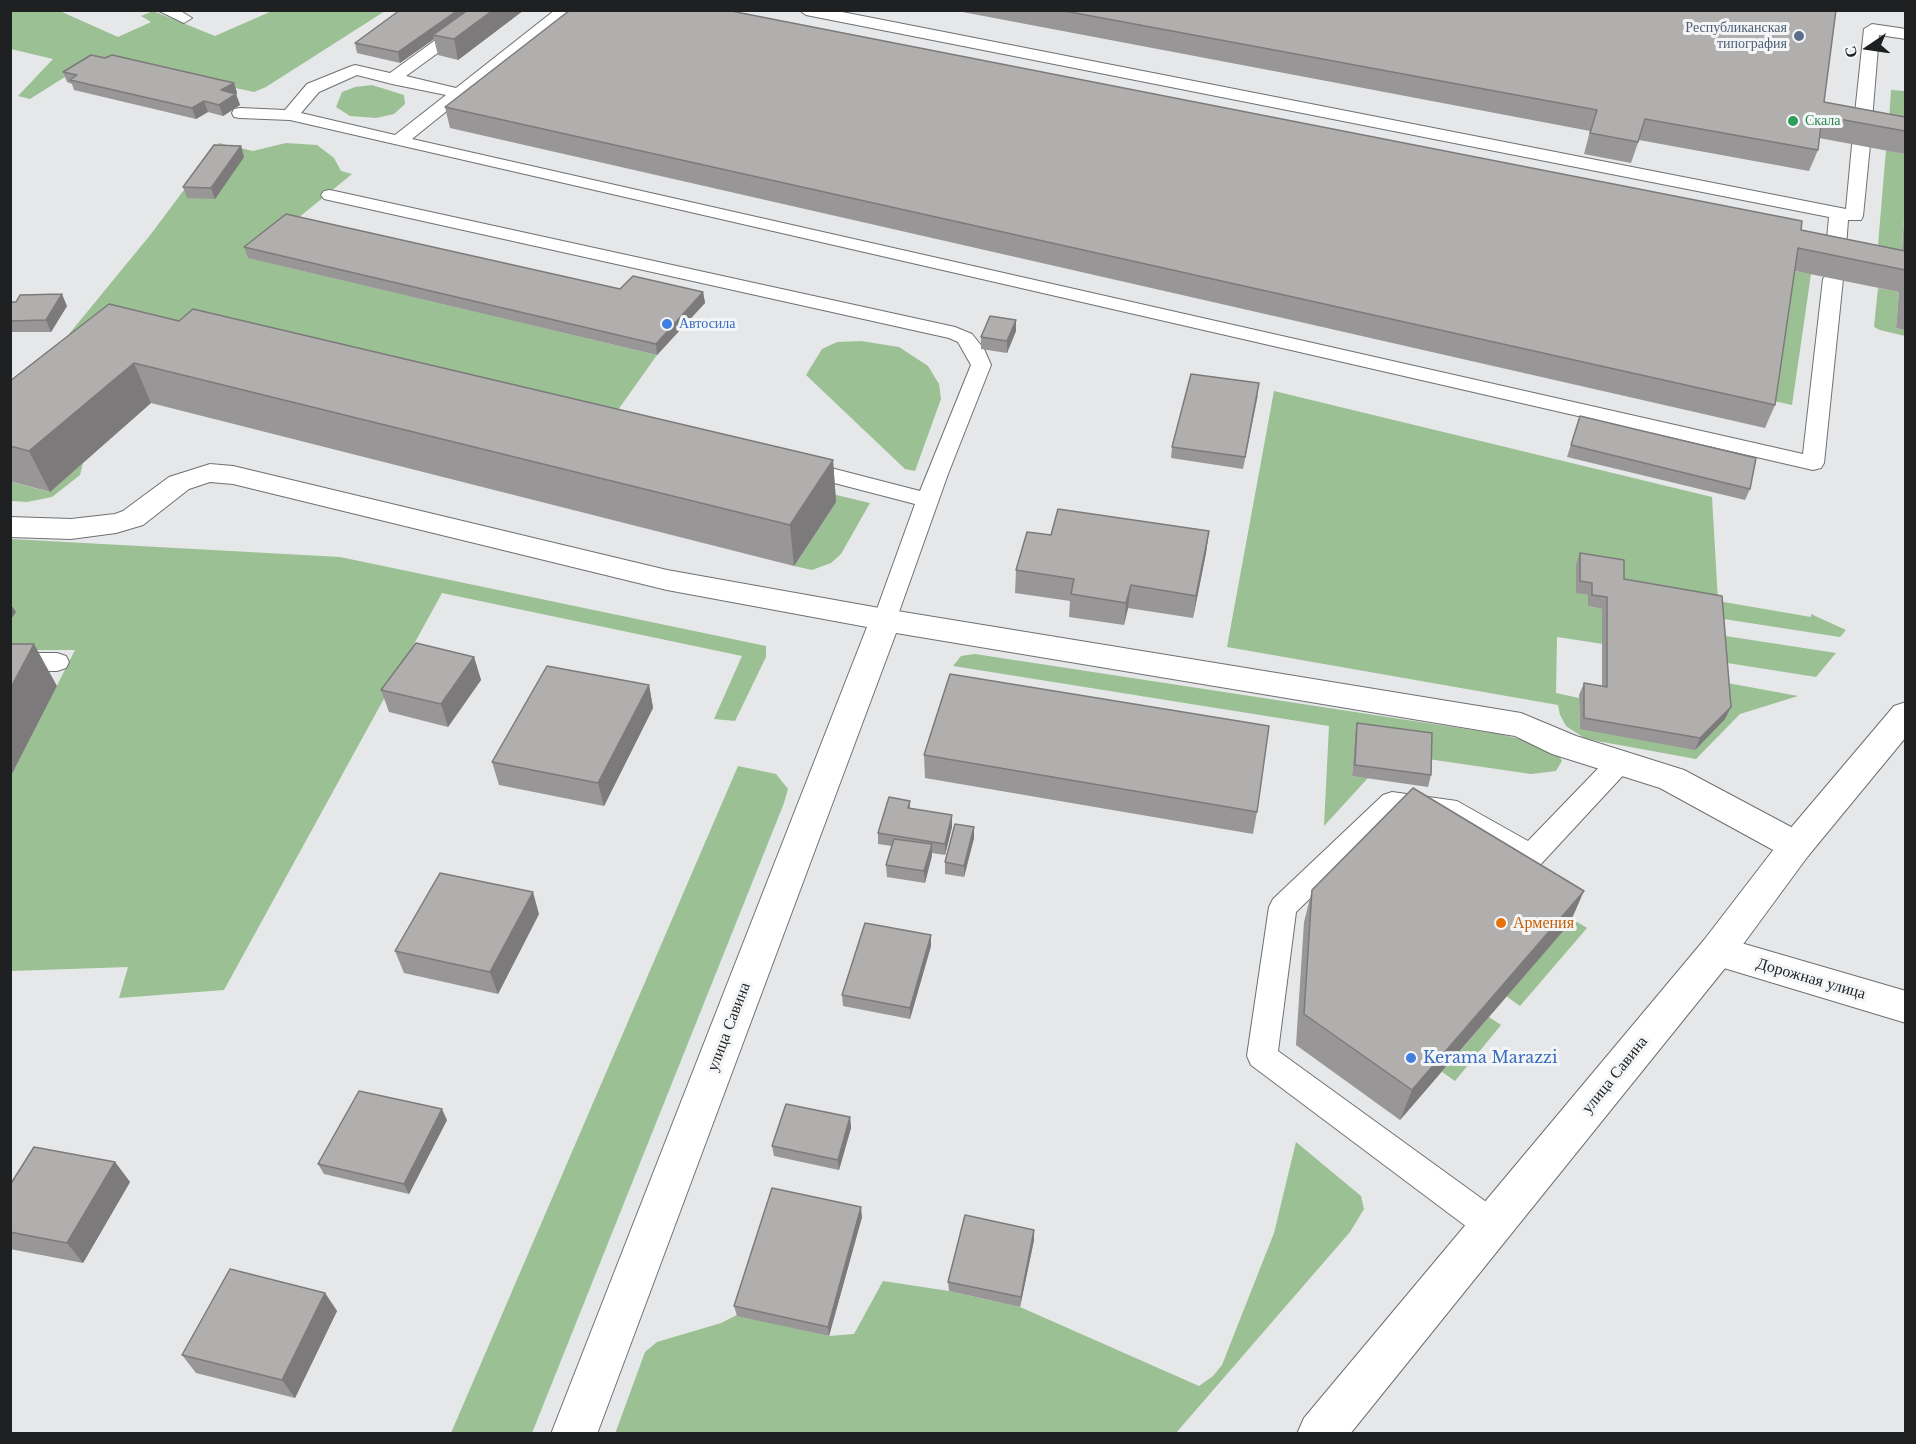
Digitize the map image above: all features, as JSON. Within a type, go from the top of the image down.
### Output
[{"type":"street","points":[[10,526],[71,530],[116,524],[133,518],[179,483],[210,474],[233,475],[667,580],[885,620],[1521,725],[1564,744],[1672,779],[1796,846]]},
{"type":"street","name":"улица Савина","points":[[574,1434],[885,620]]},
{"type":"street","name":"улица Савина","points":[[1320,1434],[1717,951],[1796,846],[1905,714]]},
{"type":"street","name":"Дорожная улица","points":[[1717,951],[1905,1007]]},
{"type":"lane","points":[[164,10],[184,18]]},
{"type":"lane","points":[[398,141],[565,10]]},
{"type":"lane","points":[[806,10],[1854,216],[1873,10]]},
{"type":"lane","points":[[1872,29],[1905,34]]},
{"type":"lane","points":[[392,79],[440,44]]},
{"type":"lane","points":[[290,115],[313,88],[355,70],[458,93]]},
{"type":"lane","points":[[240,113],[290,115],[1813,463],[1839,213]]},
{"type":"lane","points":[[330,195],[955,333],[965,338],[974,349],[981,365],[927,500],[885,620]]},
{"type":"lane","points":[[775,461],[927,500]]},
{"type":"lane","points":[[10,663],[57,662]]},
{"type":"lane","points":[[1491,1225],[1262,1056],[1283,907],[1392,802],[1448,808],[1531,856],[1620,762]]},
{"type":"green space","points":[[11,11],[64,11],[62,12],[118,37],[151,22],[141,16],[153,11],[215,36],[272,11],[385,11],[266,87],[254,92],[95,58],[30,99],[18,96],[53,59],[11,49]]},
{"type":"green space","points":[[372,85],[404,95],[405,104],[394,114],[376,118],[350,116],[336,107],[342,92],[355,87]]},
{"type":"green space","points":[[1891,90],[1905,91],[1905,139],[1888,136]]},
{"type":"green space","points":[[219,143],[253,151],[286,143],[317,145],[334,158],[341,171],[352,174],[249,258],[657,355],[598,438],[870,503],[841,554],[831,563],[812,570],[794,566],[835,501],[209,349],[10,406],[151,234]]},
{"type":"green space","points":[[1886,150],[1905,154],[1905,205],[1900,274],[1876,269]]},
{"type":"green space","points":[[1789,270],[1811,274],[1792,405],[1769,400]]},
{"type":"green space","points":[[1878,288],[1899,292],[1896,328],[1905,330],[1905,336],[1874,327]]},
{"type":"green space","points":[[861,341],[899,347],[928,366],[939,384],[941,399],[915,471],[905,469],[806,375],[822,349],[837,342]]},
{"type":"green space","points":[[1274,391],[1712,497],[1718,601],[1811,617],[1811,614],[1846,630],[1840,637],[1717,618],[1717,608],[1576,593],[1588,595],[1588,606],[1602,609],[1603,644],[1557,637],[1556,693],[1579,698],[1580,729],[1722,682],[1798,696],[1740,714],[1696,759],[1586,739],[1566,726],[1558,705],[1227,647]]},
{"type":"green space","points":[[83,463],[80,475],[52,497],[27,502],[11,501],[10,481],[49,492]]},
{"type":"green space","points":[[11,539],[340,557],[766,646],[766,657],[735,721],[714,719],[742,656],[442,593],[224,990],[119,998],[128,967],[11,971],[10,778],[75,650],[11,650]]},
{"type":"green space","points":[[1719,635],[1836,653],[1816,677],[1721,662]]},
{"type":"green space","points":[[975,654],[1499,734],[1537,743],[1558,753],[1562,761],[1556,771],[1531,774],[1428,759],[1355,735],[1352,776],[1368,778],[1324,826],[1329,726],[953,666],[961,656]]},
{"type":"green space","points":[[738,766],[776,774],[788,789],[784,803],[532,1433],[451,1433]]},
{"type":"green space","points":[[1474,858],[1587,928],[1520,1006],[1506,996]]},
{"type":"green space","points":[[1489,1017],[1501,1025],[1455,1081],[1442,1072]]},
{"type":"green space","points":[[1296,1142],[1361,1196],[1364,1209],[1350,1232],[1176,1433],[615,1434],[645,1352],[657,1342],[721,1323],[737,1315],[829,1336],[854,1334],[883,1281],[949,1291],[1020,1307],[1199,1386],[1213,1376],[1222,1365],[1274,1233]]},
{"type":"building","points":[[400,10],[458,10],[398,52],[355,43]]},
{"type":"building","points":[[468,10],[493,10],[454,39],[433,35]]},
{"type":"building","points":[[570,10],[726,10],[1802,221],[1801,230],[1905,251],[1905,270],[1798,248],[1775,405],[445,107]]},
{"type":"building","points":[[1059,10],[1836,10],[1824,102],[1905,117],[1905,131],[1822,116],[1818,150],[1645,119],[1638,142],[1590,133],[1597,110]]},
{"type":"building","points":[[91,55],[105,58],[112,55],[234,83],[221,90],[236,94],[219,105],[204,101],[192,108],[70,80],[77,75],[63,72]]},
{"type":"building","points":[[214,145],[241,146],[211,188],[183,187]]},
{"type":"building","points":[[286,214],[620,289],[633,276],[703,292],[656,344],[244,247]]},
{"type":"building","points":[[62,294],[46,320],[10,321],[10,302],[16,302],[20,295]]},
{"type":"building","points":[[109,304],[179,321],[193,309],[833,460],[790,525],[134,363],[29,451],[10,446],[10,381]]},
{"type":"building","points":[[990,316],[1016,320],[1007,341],[981,337]]},
{"type":"building","points":[[1191,374],[1259,383],[1245,457],[1172,447]]},
{"type":"building","points":[[1580,416],[1756,458],[1750,489],[1571,445]]},
{"type":"building","points":[[1058,509],[1209,531],[1196,596],[1131,585],[1126,603],[1071,594],[1074,579],[1016,570],[1027,532],[1051,535]]},
{"type":"building","points":[[1580,553],[1624,560],[1624,579],[1722,596],[1731,707],[1700,738],[1584,718],[1584,683],[1607,687],[1607,597],[1592,595],[1592,583],[1580,581]]},
{"type":"building","points":[[416,643],[474,657],[441,704],[381,690]]},
{"type":"building","points":[[10,644],[34,644],[10,689]]},
{"type":"building","points":[[547,666],[649,685],[598,783],[492,762]]},
{"type":"building","points":[[950,674],[1269,726],[1257,812],[924,755]]},
{"type":"building","points":[[1357,723],[1432,733],[1431,775],[1355,765]]},
{"type":"building","points":[[1413,788],[1584,891],[1412,1090],[1304,1014],[1312,890]]},
{"type":"building","points":[[889,797],[910,801],[908,808],[952,815],[945,844],[878,833]]},
{"type":"building","points":[[955,824],[974,827],[964,866],[945,862]]},
{"type":"building","points":[[894,839],[932,844],[924,871],[886,865]]},
{"type":"building","points":[[440,873],[533,892],[490,972],[395,951]]},
{"type":"building","points":[[865,923],[931,935],[910,1008],[842,995]]},
{"type":"building","points":[[359,1091],[442,1109],[404,1184],[318,1164]]},
{"type":"building","points":[[786,1104],[850,1117],[838,1160],[772,1146]]},
{"type":"building","points":[[34,1147],[115,1162],[67,1243],[10,1232],[10,1185]]},
{"type":"building","points":[[772,1188],[861,1207],[828,1327],[734,1306]]},
{"type":"building","points":[[965,1215],[1034,1230],[1021,1297],[948,1282]]},
{"type":"building","points":[[230,1269],[325,1293],[282,1380],[182,1355]]},
{"type":"place","name":"Республиканская типография","points":[[1799,36]]},
{"type":"place","name":"Скала","points":[[1793,121]]},
{"type":"place","name":"Автосила","points":[[667,324]]},
{"type":"place","name":"Армения","points":[[1501,923]]},
{"type":"place","name":"Kerama Marazzi","points":[[1411,1058]]}]
